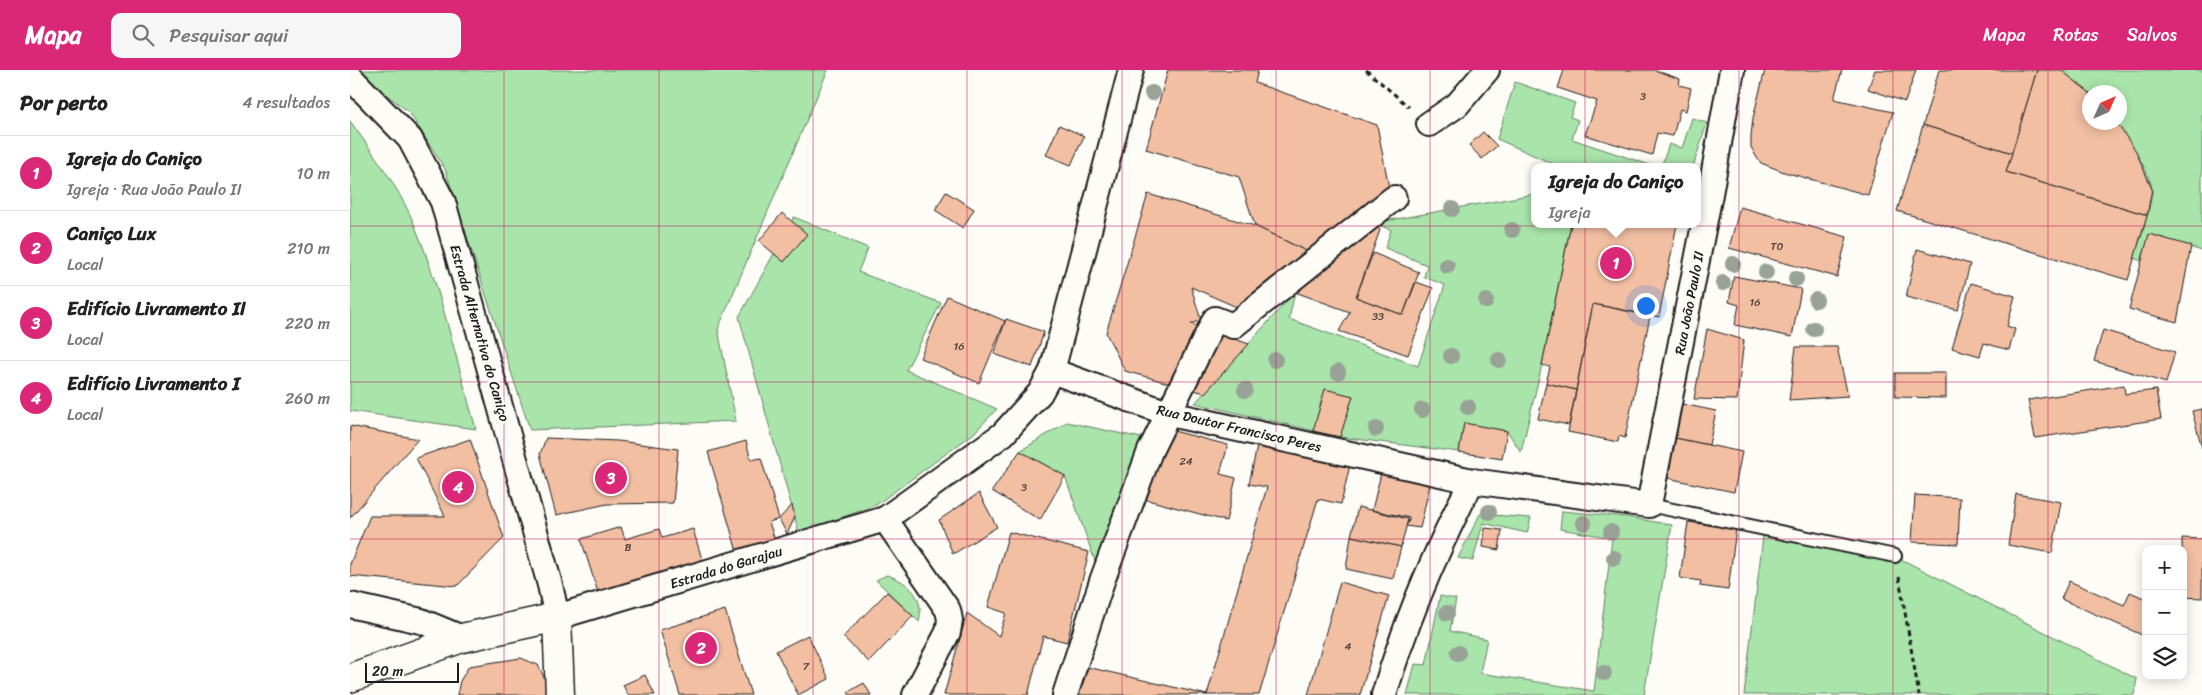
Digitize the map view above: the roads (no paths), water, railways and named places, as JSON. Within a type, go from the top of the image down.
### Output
[{"type":"street","points":[[1052,371],[1131,70]]},
{"type":"street","points":[[1429,124],[1457,105],[1487,70]]},
{"type":"street","name":"Rua João Paulo II","points":[[1649,506],[1710,194],[1732,70]]},
{"type":"street","name":"Estrada Alternativa do Caniço","points":[[350,77],[410,139],[443,202],[550,585],[557,617]]},
{"type":"street","points":[[1065,695],[1097,596],[1150,451],[1170,414],[1215,319],[1233,326],[1394,198]]},
{"type":"street","name":"Rua Doutor Francisco Peres","points":[[1052,371],[1170,414],[1472,481],[1649,506]]},
{"type":"street","name":"Estrada do Garajau","points":[[350,678],[462,638],[557,617],[885,519],[1003,434],[1040,393],[1052,371]]},
{"type":"street","points":[[1384,695],[1398,647],[1425,576],[1472,481]]},
{"type":"street","points":[[885,519],[948,610],[950,620],[948,632],[915,695]]},
{"type":"street","points":[[350,605],[421,621],[462,638]]},
{"type":"street","points":[[557,617],[560,695]]},
{"type":"lane","points":[[1649,506],[1895,556]]},
{"type":"place","name":"Igreja do Caniço","points":[[1616,263]]},
{"type":"place","name":"Edifício Livramento II","points":[[611,478]]},
{"type":"place","name":"Edifício Livramento I","points":[[458,487]]},
{"type":"place","name":"Caniço Lux","points":[[701,648]]}]
